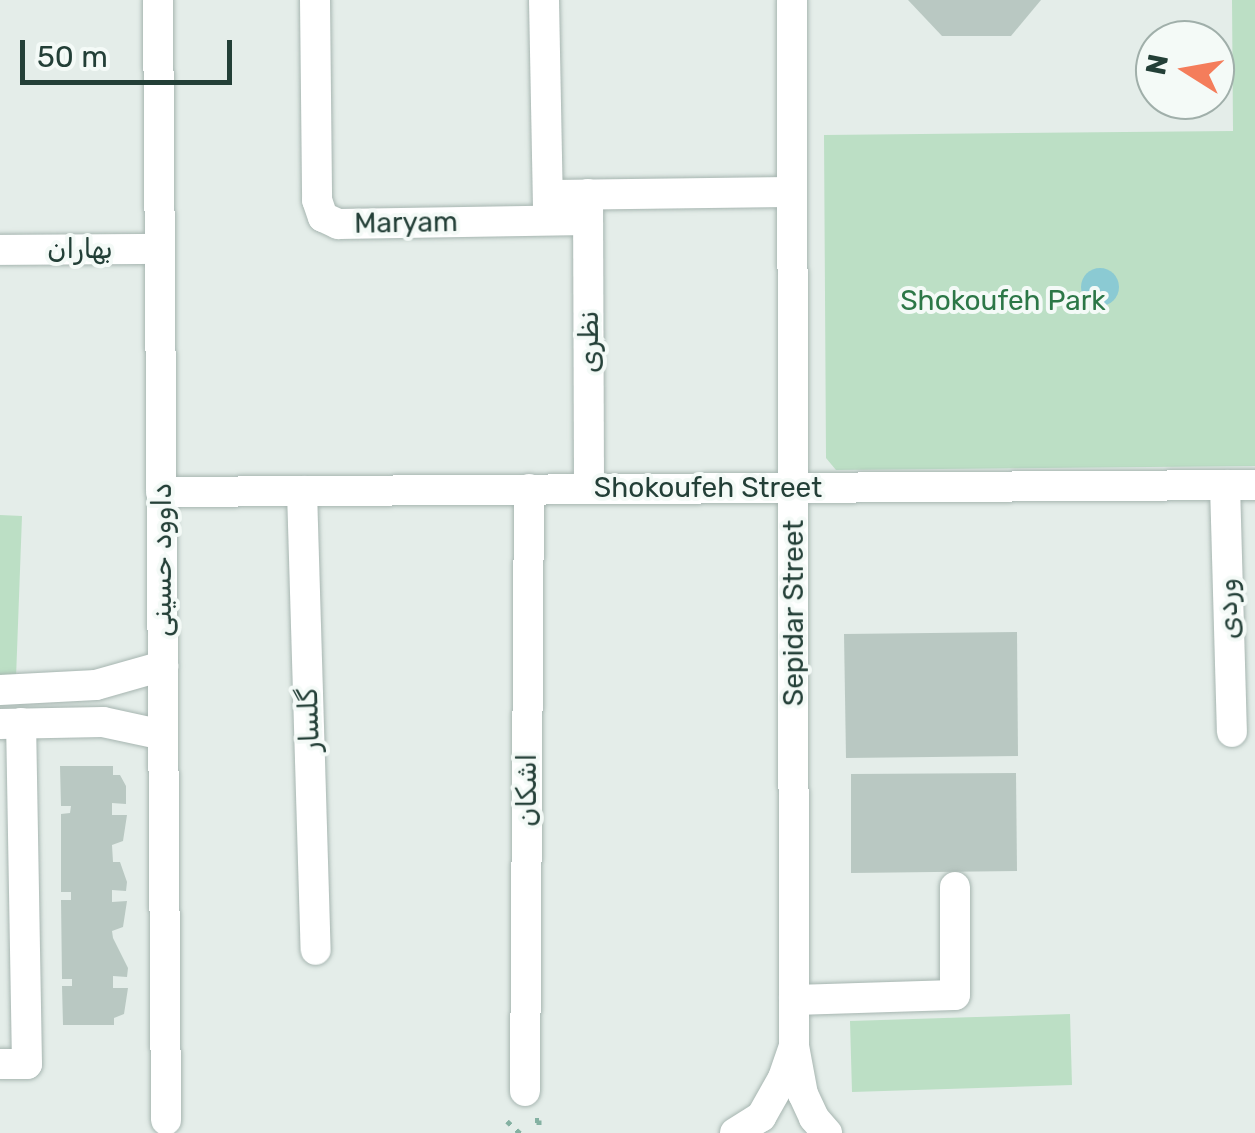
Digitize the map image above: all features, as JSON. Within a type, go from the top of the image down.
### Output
[{"type":"street","name":"داوود حسینی","points":[[158,0],[166,1120]]},
{"type":"street","name":"Maryam","points":[[315,0],[317,200],[323,217],[338,224],[548,208]]},
{"type":"street","points":[[544,0],[548,208],[792,192]]},
{"type":"street","name":"Sepidar Street","points":[[792,0],[794,1046]]},
{"type":"street","name":"نظری","points":[[588,207],[589,489]]},
{"type":"street","name":"بهاران","points":[[0,250],[160,249]]},
{"type":"street","name":"Shokoufeh Street","points":[[162,492],[1240,485]]},
{"type":"street","name":"وردی","points":[[1232,732],[1240,485]]},
{"type":"street","name":"اشکان","points":[[526,1091],[529,489]]},
{"type":"street","name":"گلسار","points":[[302,491],[316,950]]},
{"type":"street","points":[[0,690],[96,685],[163,666]]},
{"type":"street","points":[[0,1064],[27,1064],[11,724],[103,722],[164,735]]},
{"type":"street","points":[[794,1000],[954,995],[955,887]]},
{"type":"street","points":[[734,1133],[761,1116],[784,1078],[794,1046]]},
{"type":"street","points":[[794,1046],[803,1094],[814,1118],[827,1133]]},
{"type":"path","points":[[539,1120],[539,1133]]},
{"type":"path","points":[[508,1121],[520,1133]]},
{"type":"green space","name":"Shokoufeh Park","points":[[1232,0],[1255,0],[1255,466],[836,470],[826,458],[824,135],[1233,131]]},
{"type":"green space","points":[[0,515],[22,516],[16,678],[0,677]]},
{"type":"green space","points":[[1070,1014],[1072,1085],[852,1092],[850,1021]]},
{"type":"water","points":[[1100,268],[1113,274],[1119,287],[1113,300],[1100,306],[1087,300],[1081,287],[1087,274]]},
{"type":"building","points":[[908,0],[1041,0],[1011,36],[942,36]]},
{"type":"building","points":[[1017,632],[1018,756],[846,758],[844,634]]},
{"type":"building","points":[[60,766],[113,766],[113,775],[120,775],[126,786],[126,804],[112,803],[112,815],[127,815],[123,841],[112,845],[113,862],[120,862],[127,882],[126,891],[112,890],[112,902],[127,901],[123,927],[112,931],[128,968],[127,977],[113,976],[113,988],[128,988],[124,1014],[114,1018],[114,1025],[63,1025],[62,986],[72,986],[72,979],[62,979],[61,900],[71,900],[71,892],[61,892],[61,814],[70,813],[71,806],[61,806]]},
{"type":"building","points":[[1016,773],[1017,871],[851,873],[851,774]]}]
